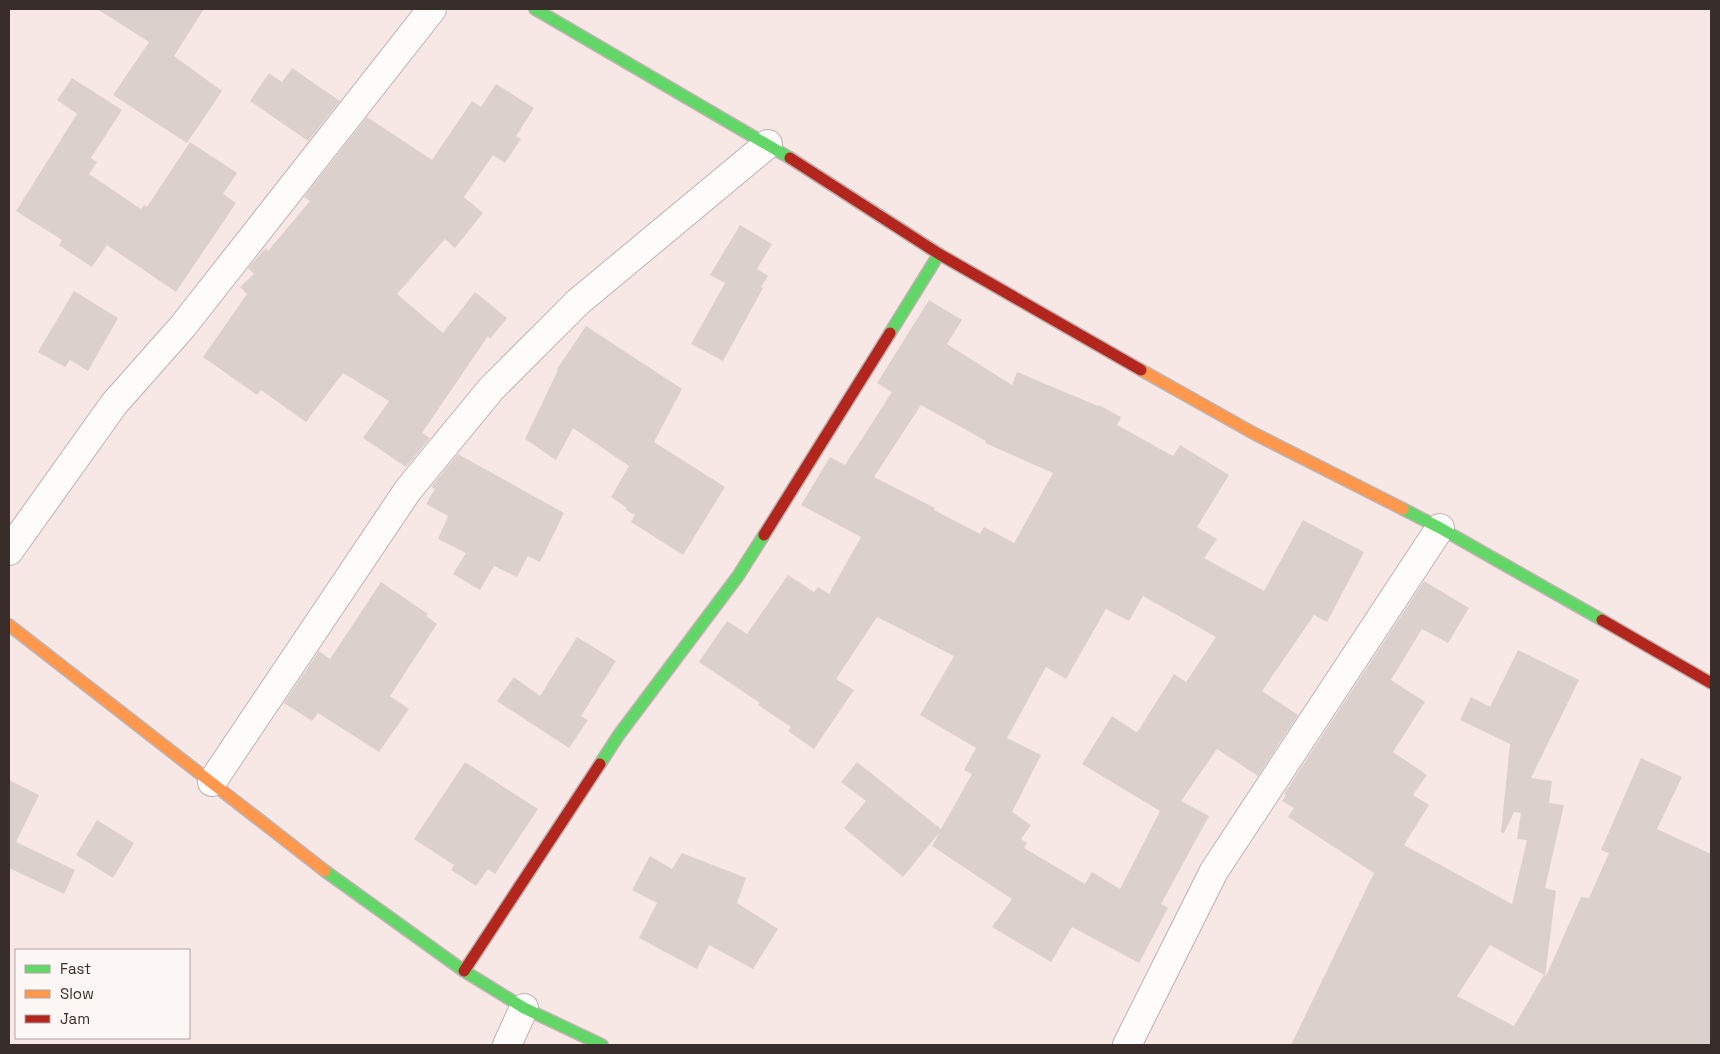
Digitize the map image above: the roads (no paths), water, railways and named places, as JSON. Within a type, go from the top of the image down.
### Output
[{"type":"street","points":[[9,551],[114,404],[182,326],[432,9]]},
{"type":"street","points":[[535,9],[768,144],[939,254],[1076,333],[1255,434],[1440,528],[1711,682]]},
{"type":"street","points":[[212,782],[408,490],[491,389],[578,302],[768,144]]},
{"type":"street","points":[[464,971],[618,736],[738,576],[939,254]]},
{"type":"street","points":[[1127,1045],[1214,871],[1440,528]]},
{"type":"street","points":[[9,626],[338,881],[464,971],[524,1008],[602,1045]]},
{"type":"street","points":[[507,1045],[524,1008]]}]
